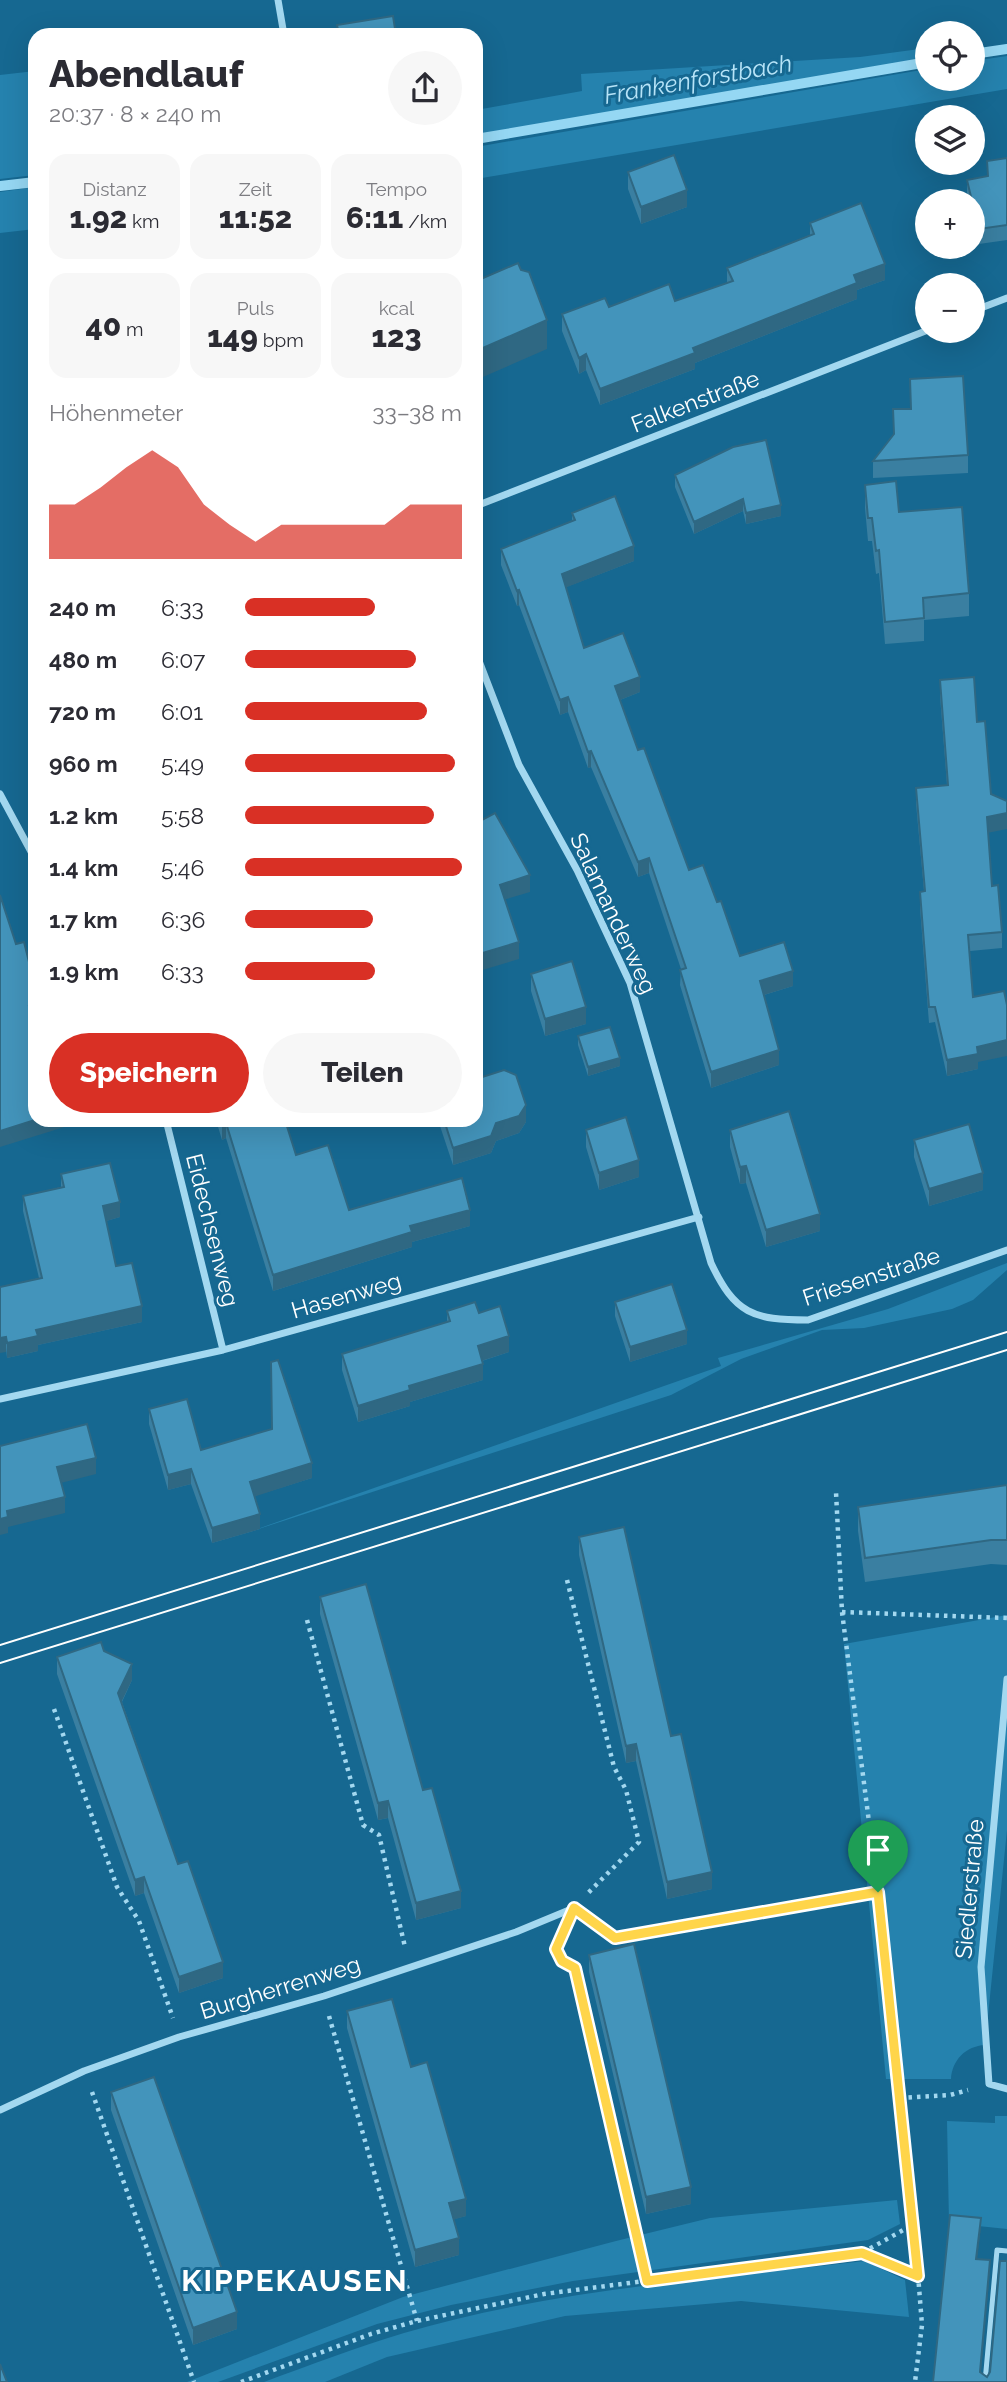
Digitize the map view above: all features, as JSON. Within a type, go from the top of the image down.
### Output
[{"type":"street","points":[[278,0],[284,28]]},
{"type":"street","points":[[985,306],[1007,298]]},
{"type":"street","name":"Falkenstraße","points":[[483,503],[915,335]]},
{"type":"street","name":"Salamanderweg","points":[[483,671],[519,765],[577,870],[630,983],[711,1263],[725,1292],[746,1310]]},
{"type":"street","points":[[0,794],[28,846]]},
{"type":"street","name":"Eidechsenweg","points":[[168,1127],[223,1350]]},
{"type":"street","name":"Hasenweg","points":[[0,1399],[223,1350],[699,1217]]},
{"type":"street","name":"Friesenstraße","points":[[746,1310],[773,1320],[807,1320],[1007,1250]]},
{"type":"street","name":"Siedlerstraße","points":[[989,2084],[981,1967],[1007,1679]]},
{"type":"street","name":"Burgherrenweg","points":[[0,2110],[85,2071],[179,2037],[324,1996],[516,1932],[574,1908]]},
{"type":"street","points":[[989,2084],[1007,2089]]},
{"type":"lane","points":[[985,2382],[997,2250],[1007,2251]]},
{"type":"path","points":[[836,1492],[842,1612],[878,1892],[914,2224],[922,2325],[915,2382]]},
{"type":"path","points":[[567,1580],[614,1768],[626,1790],[639,1842],[574,1908],[556,1949],[562,1961],[575,1968],[647,2281]]},
{"type":"path","points":[[842,1612],[1007,1618]]},
{"type":"path","points":[[307,1620],[363,1825],[379,1835],[409,1967]]},
{"type":"path","points":[[54,1710],[117,1887],[139,1921],[179,2037]]},
{"type":"path","points":[[574,1908],[615,1938],[878,1892]]},
{"type":"path","points":[[324,1996],[417,2321]]},
{"type":"path","points":[[85,2071],[194,2382]]},
{"type":"path","points":[[900,2098],[950,2095],[989,2084]]},
{"type":"path","points":[[241,2382],[371,2334],[417,2321],[544,2294],[862,2253],[914,2224]]},
{"type":"path","points":[[862,2253],[918,2276]]},
{"type":"shaded area","points":[[915,50],[915,60],[483,135],[483,109],[582,91],[581,74],[860,57]]},
{"type":"shaded area","points":[[1007,56],[1007,89],[483,178],[483,146],[915,71],[915,91],[985,91],[985,59]]},
{"type":"shaded area","points":[[28,72],[28,176],[0,179],[0,75]]},
{"type":"shaded area","points":[[28,188],[28,230],[0,233],[0,192]]},
{"type":"shaded area","points":[[1007,1263],[1007,1270],[973,1300],[952,1309],[864,1328],[822,1330],[741,1359],[671,1395],[243,1534],[721,1366],[718,1358],[888,1309]]},
{"type":"shaded area","points":[[1007,1615],[1007,1830],[985,2045],[972,2048],[961,2055],[954,2066],[951,2079],[886,2079],[844,1644]]},
{"type":"shaded area","points":[[995,2116],[1007,2116],[1007,2229],[949,2223],[947,2121],[995,2123]]},
{"type":"shaded area","points":[[897,2200],[900,2224],[868,2240],[573,2281],[451,2305],[377,2324],[218,2382],[187,2382],[403,2297],[616,2241],[710,2218]]},
{"type":"shaded area","points":[[865,2261],[905,2280],[909,2317],[741,2301],[565,2316],[387,2357],[325,2382],[264,2382],[404,2333],[517,2306],[633,2287]]},
{"type":"building","points":[[393,16],[395,28],[338,28],[337,25]]},
{"type":"building","points":[[674,155],[687,190],[641,207],[628,172]]},
{"type":"building","points":[[1007,158],[1007,225],[985,228],[985,189],[969,189],[967,180],[988,176],[987,161]]},
{"type":"building","points":[[861,203],[885,264],[854,275],[857,283],[693,348],[695,353],[600,389],[586,354],[579,358],[562,314],[605,298],[609,307],[669,284],[675,301],[733,281],[727,268],[814,234],[810,223]]},
{"type":"building","points":[[518,263],[521,270],[529,272],[547,320],[483,348],[483,278]]},
{"type":"building","points":[[963,376],[968,455],[873,461],[894,434],[893,409],[911,409],[910,379]]},
{"type":"building","points":[[766,440],[781,505],[746,513],[743,499],[694,522],[675,475],[733,447]]},
{"type":"building","points":[[896,481],[899,512],[962,507],[969,593],[923,598],[924,618],[885,622],[879,550],[876,551],[872,518],[868,518],[865,485]]},
{"type":"building","points":[[615,496],[634,546],[562,574],[584,648],[623,633],[640,677],[615,686],[638,750],[644,748],[689,870],[703,865],[717,902],[721,901],[740,956],[784,942],[793,971],[760,981],[779,1050],[711,1072],[680,970],[686,968],[649,858],[638,862],[591,751],[588,752],[568,697],[560,700],[501,549],[575,520],[572,513]]},
{"type":"building","points":[[974,677],[977,722],[985,721],[991,794],[1007,801],[1007,813],[987,817],[992,886],[998,885],[1002,932],[968,935],[973,997],[1004,991],[1007,1005],[1007,1040],[977,1047],[978,1054],[947,1060],[935,1007],[929,1007],[920,892],[925,891],[916,788],[948,785],[940,680]]},
{"type":"building","points":[[495,813],[530,875],[500,885],[519,942],[483,953],[483,819]]},
{"type":"building","points":[[0,895],[16,944],[24,942],[28,958],[28,1122],[0,1131]]},
{"type":"building","points":[[572,961],[586,1007],[545,1019],[531,974]]},
{"type":"building","points":[[610,1027],[620,1058],[588,1067],[578,1036]]},
{"type":"building","points":[[504,1070],[516,1075],[526,1105],[519,1116],[496,1123],[491,1136],[453,1148],[446,1127],[483,1127],[483,1077]]},
{"type":"building","points":[[789,1111],[820,1214],[766,1230],[746,1166],[740,1167],[730,1130]]},
{"type":"building","points":[[626,1117],[639,1160],[599,1173],[586,1130]]},
{"type":"building","points":[[969,1124],[983,1173],[929,1189],[914,1140]]},
{"type":"building","points":[[227,1127],[287,1127],[296,1155],[328,1145],[349,1210],[462,1178],[470,1210],[410,1226],[412,1232],[273,1275]]},
{"type":"building","points":[[110,1163],[120,1202],[103,1206],[116,1266],[132,1263],[142,1306],[36,1330],[38,1336],[7,1343],[6,1337],[0,1338],[0,1287],[42,1278],[23,1196],[64,1187],[61,1174]]},
{"type":"building","points":[[672,1284],[687,1330],[630,1347],[615,1302]]},
{"type":"building","points":[[475,1302],[479,1313],[500,1306],[509,1336],[478,1346],[483,1364],[409,1386],[410,1390],[358,1406],[342,1354],[450,1321],[447,1311]]},
{"type":"building","points":[[278,1360],[312,1463],[250,1482],[260,1514],[212,1528],[191,1469],[168,1475],[149,1409],[187,1399],[201,1450],[272,1429],[271,1362]]},
{"type":"building","points":[[87,1424],[96,1458],[57,1467],[65,1497],[7,1511],[8,1517],[0,1519],[0,1446]]},
{"type":"building","points":[[1007,1485],[1007,1540],[865,1558],[858,1507]]},
{"type":"building","points":[[624,1527],[671,1736],[681,1734],[712,1872],[667,1882],[636,1744],[626,1746],[579,1537]]},
{"type":"building","points":[[366,1584],[423,1790],[432,1788],[461,1891],[416,1903],[388,1801],[378,1803],[320,1597]]},
{"type":"building","points":[[101,1642],[104,1651],[132,1664],[118,1693],[178,1864],[188,1861],[223,1962],[179,1977],[144,1877],[135,1880],[57,1657]]},
{"type":"building","points":[[634,1944],[691,2187],[646,2197],[589,1955]]},
{"type":"building","points":[[392,1999],[411,2067],[427,2062],[466,2199],[449,2203],[459,2238],[415,2250],[347,2011]]},
{"type":"building","points":[[154,2077],[237,2312],[193,2328],[111,2092]]},
{"type":"building","points":[[950,2215],[981,2218],[976,2259],[990,2260],[980,2372],[987,2377],[990,2372],[1000,2261],[1007,2261],[1007,2382],[933,2382]]},
{"type":"building","points":[[0,2364],[7,2382],[0,2382]]},
{"type":"waterway","name":"Frankenforstbach","points":[[985,52],[1007,49]]},
{"type":"waterway","name":"Frankenforstbach","points":[[483,138],[915,64]]},
{"type":"waterway","name":"Frankenforstbach","points":[[0,186],[28,183]]},
{"type":"tram line","points":[[0,1645],[1007,1332]]},
{"type":"tram line","points":[[0,1663],[1007,1350]]},
{"type":"district","name":"KIPPEKAUSEN","points":[[295,2280]]},
{"type":"route","points":[[878,1892],[918,2276],[862,2253],[647,2281],[575,1968],[562,1961],[556,1949],[574,1908],[615,1938],[878,1892]]}]
